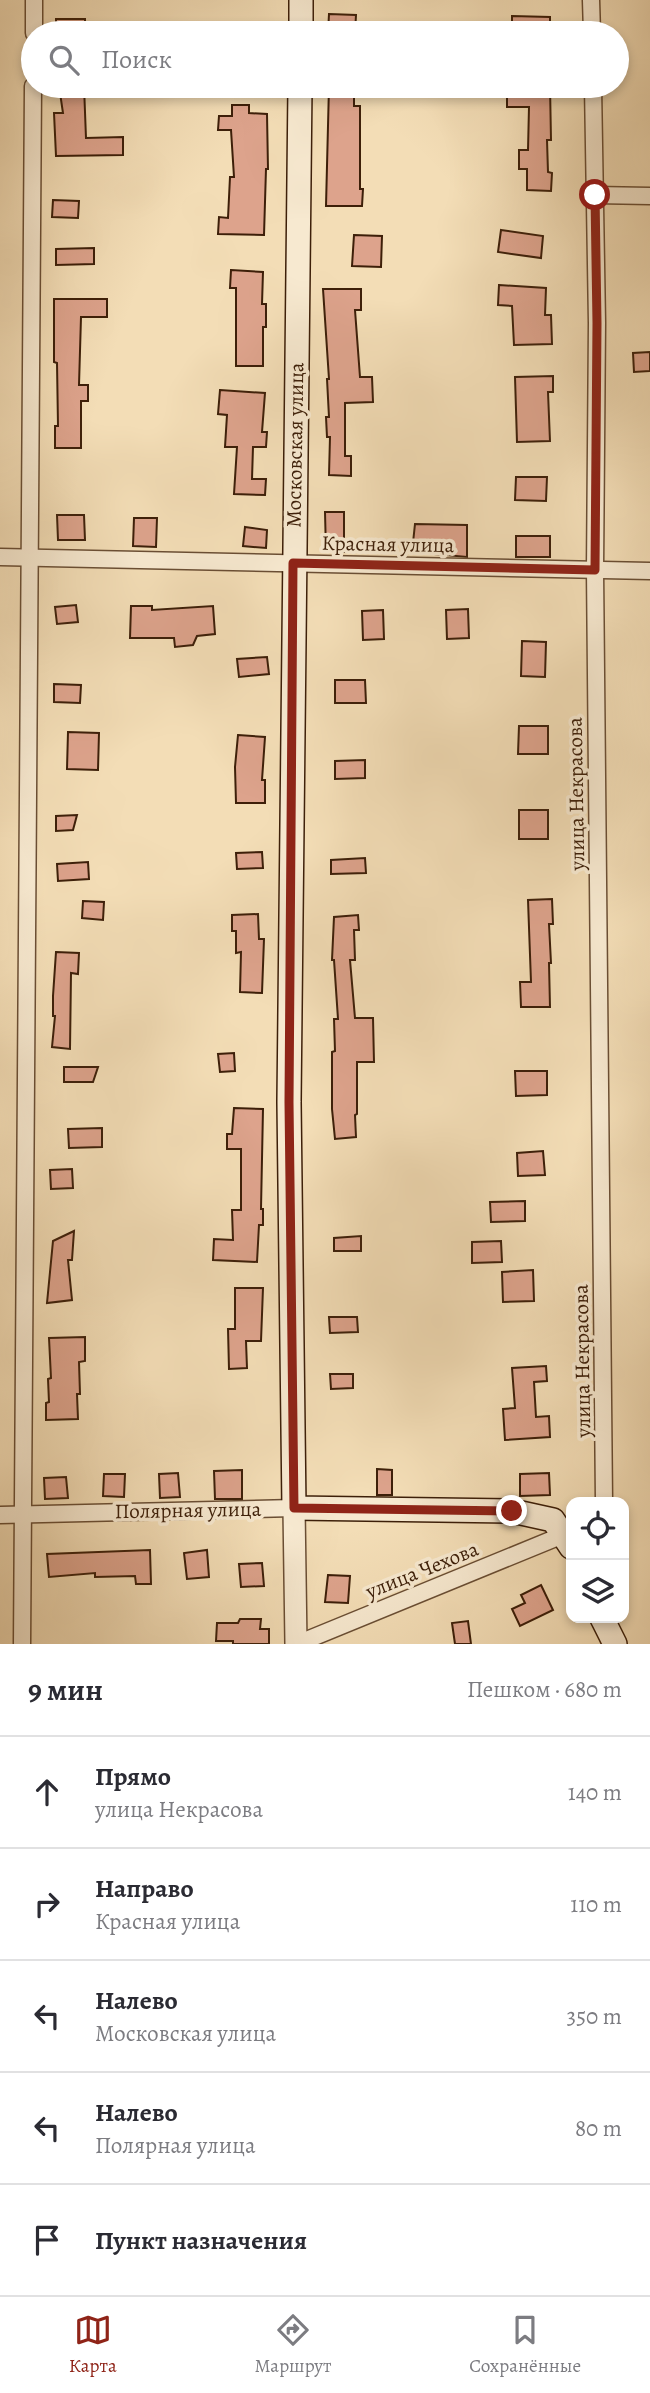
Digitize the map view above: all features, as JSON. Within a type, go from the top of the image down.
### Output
[{"type":"main road","points":[[301,0],[301,21]]},
{"type":"main road","name":"Московская улица","points":[[294,1508],[289,1102],[300,98]]},
{"type":"main road","name":"Полярная улица","points":[[294,1508],[512,1511],[553,1520],[566,1540]]},
{"type":"street","points":[[34,0],[34,21]]},
{"type":"street","points":[[591,0],[592,21]]},
{"type":"street","points":[[22,1644],[33,98]]},
{"type":"street","name":"улица Некрасова","points":[[593,98],[604,1497]]},
{"type":"street","points":[[595,195],[650,196]]},
{"type":"street","name":"Красная улица","points":[[0,557],[650,571]]},
{"type":"street","name":"Полярная улица","points":[[0,1515],[294,1508]]},
{"type":"street","name":"Московская улица","points":[[294,1508],[297,1644]]},
{"type":"street","name":"улица Чехова","points":[[297,1644],[566,1541]]},
{"type":"building","points":[[329,14],[356,15],[356,21],[329,21]]},
{"type":"building","points":[[512,16],[550,17],[550,21],[512,21]]},
{"type":"building","points":[[56,19],[85,19],[85,21]]},
{"type":"building","points":[[61,98],[84,98],[86,138],[123,137],[123,155],[56,156],[54,113],[63,113]]},
{"type":"building","points":[[329,98],[354,98],[354,106],[360,106],[362,206],[326,206]]},
{"type":"building","points":[[507,98],[550,98],[551,140],[547,140],[548,172],[552,173],[551,191],[527,190],[527,169],[519,169],[519,150],[528,150],[529,107],[507,107]]},
{"type":"building","points":[[232,105],[249,105],[249,113],[267,114],[268,169],[264,235],[218,234],[219,217],[228,218],[230,177],[234,177],[231,130],[218,130],[219,116],[232,116]]},
{"type":"building","points":[[53,200],[79,201],[78,218],[52,217]]},
{"type":"building","points":[[501,230],[543,236],[541,258],[498,252]]},
{"type":"building","points":[[354,235],[382,236],[381,267],[352,266]]},
{"type":"building","points":[[94,248],[94,264],[56,265],[56,249]]},
{"type":"building","points":[[231,270],[263,272],[262,304],[266,304],[266,327],[263,327],[263,366],[236,366],[236,288],[230,288]]},
{"type":"building","points":[[499,285],[546,288],[545,315],[551,315],[552,344],[514,345],[512,306],[498,305]]},
{"type":"building","points":[[323,289],[361,289],[361,310],[355,310],[360,377],[372,377],[373,402],[345,403],[345,456],[351,456],[351,476],[329,475],[330,437],[327,437],[326,417],[329,417],[329,379]]},
{"type":"building","points":[[54,299],[107,299],[107,317],[81,317],[79,385],[88,385],[88,401],[81,401],[81,448],[55,448],[55,426],[58,426]]},
{"type":"building","points":[[650,352],[650,371],[634,372],[633,353]]},
{"type":"building","points":[[553,376],[553,392],[548,392],[550,441],[517,442],[515,377]]},
{"type":"building","points":[[220,390],[265,393],[262,432],[267,432],[266,447],[253,447],[252,479],[266,479],[265,495],[234,494],[237,447],[225,447],[227,415],[218,414]]},
{"type":"building","points":[[516,477],[547,477],[546,501],[515,500]]},
{"type":"building","points":[[325,512],[344,512],[344,552],[326,552]]},
{"type":"building","points":[[57,515],[84,515],[85,540],[58,540]]},
{"type":"building","points":[[134,518],[157,518],[156,547],[133,546]]},
{"type":"building","points":[[415,524],[467,525],[467,557],[412,552]]},
{"type":"building","points":[[245,527],[267,530],[266,548],[243,546]]},
{"type":"building","points":[[516,536],[550,536],[550,557],[516,557]]},
{"type":"building","points":[[76,605],[78,622],[57,624],[55,607]]},
{"type":"building","points":[[131,606],[152,606],[152,610],[213,606],[215,634],[197,636],[193,645],[175,647],[174,638],[130,638]]},
{"type":"building","points":[[468,609],[469,638],[447,639],[446,610]]},
{"type":"building","points":[[383,610],[384,639],[363,640],[362,611]]},
{"type":"building","points":[[522,641],[546,642],[545,677],[521,676]]},
{"type":"building","points":[[267,657],[269,674],[239,677],[237,659]]},
{"type":"building","points":[[335,680],[365,680],[366,703],[335,703]]},
{"type":"building","points":[[54,684],[81,685],[80,703],[54,702]]},
{"type":"building","points":[[519,726],[548,726],[548,754],[518,754]]},
{"type":"building","points":[[68,732],[99,733],[98,770],[67,769]]},
{"type":"building","points":[[238,735],[265,737],[262,780],[265,780],[265,803],[236,803]]},
{"type":"building","points":[[365,760],[365,778],[335,779],[335,761]]},
{"type":"building","points":[[519,810],[548,810],[548,839],[519,839]]},
{"type":"building","points":[[77,815],[73,830],[56,831],[56,816]]},
{"type":"building","points":[[262,852],[263,868],[237,869],[236,853]]},
{"type":"building","points":[[365,858],[366,873],[331,874],[331,860]]},
{"type":"building","points":[[88,862],[89,879],[58,881],[57,864]]},
{"type":"building","points":[[552,899],[553,924],[549,924],[550,1007],[521,1007],[520,982],[531,982],[528,900]]},
{"type":"building","points":[[83,901],[104,902],[103,920],[82,918]]},
{"type":"building","points":[[258,914],[259,939],[264,939],[262,993],[240,992],[241,952],[236,953],[236,931],[232,931],[232,915]]},
{"type":"building","points":[[358,915],[359,930],[354,930],[355,960],[350,960],[355,1018],[373,1018],[374,1062],[357,1062],[356,1137],[335,1139],[332,1052],[335,1051],[334,1019],[338,1019],[332,960],[334,917]]},
{"type":"building","points":[[56,952],[79,953],[78,974],[71,973],[70,1049],[52,1047]]},
{"type":"building","points":[[234,1053],[235,1071],[220,1072],[218,1054]]},
{"type":"building","points":[[64,1067],[98,1067],[93,1082],[64,1082]]},
{"type":"building","points":[[515,1071],[547,1071],[547,1095],[516,1096]]},
{"type":"building","points":[[234,1108],[263,1109],[263,1225],[259,1225],[257,1262],[213,1260],[214,1239],[233,1240],[232,1210],[241,1210],[241,1149],[227,1149],[227,1134],[232,1134]]},
{"type":"building","points":[[102,1128],[102,1147],[69,1148],[68,1129]]},
{"type":"building","points":[[543,1151],[545,1175],[518,1176],[517,1153]]},
{"type":"building","points":[[72,1169],[73,1188],[51,1189],[50,1170]]},
{"type":"building","points":[[525,1201],[525,1221],[491,1222],[490,1202]]},
{"type":"building","points":[[74,1231],[72,1260],[68,1260],[72,1300],[47,1303],[53,1241]]},
{"type":"building","points":[[361,1236],[361,1251],[334,1251],[334,1238]]},
{"type":"building","points":[[501,1241],[502,1262],[472,1263],[472,1242]]},
{"type":"building","points":[[533,1270],[534,1301],[503,1302],[502,1272]]},
{"type":"building","points":[[235,1288],[263,1288],[261,1341],[246,1341],[247,1368],[229,1369],[228,1329],[235,1329]]},
{"type":"building","points":[[329,1317],[357,1317],[358,1332],[330,1333]]},
{"type":"building","points":[[85,1337],[85,1361],[79,1362],[78,1419],[46,1420],[46,1403],[49,1402],[48,1379],[51,1378],[49,1338]]},
{"type":"building","points":[[546,1366],[547,1381],[534,1382],[536,1417],[549,1416],[550,1437],[505,1440],[503,1409],[515,1408],[512,1368]]},
{"type":"building","points":[[330,1374],[353,1374],[353,1388],[331,1389]]},
{"type":"building","points":[[377,1469],[392,1470],[392,1495],[377,1495]]},
{"type":"building","points":[[242,1470],[242,1499],[215,1499],[214,1471]]},
{"type":"building","points":[[178,1473],[180,1497],[160,1498],[159,1474]]},
{"type":"building","points":[[549,1473],[550,1495],[520,1496],[520,1474]]},
{"type":"building","points":[[104,1474],[125,1474],[124,1497],[103,1496]]},
{"type":"building","points":[[66,1477],[68,1498],[45,1499],[44,1478]]},
{"type":"building","points":[[150,1550],[151,1584],[136,1584],[135,1576],[95,1577],[95,1573],[49,1577],[47,1554]]},
{"type":"building","points":[[207,1550],[209,1577],[187,1579],[184,1553]]},
{"type":"building","points":[[262,1563],[264,1586],[241,1587],[239,1564]]},
{"type":"building","points":[[328,1575],[350,1576],[348,1603],[325,1602]]},
{"type":"building","points":[[541,1585],[553,1610],[520,1626],[512,1609],[525,1603],[521,1595]]},
{"type":"building","points":[[240,1619],[261,1619],[260,1629],[269,1629],[269,1644],[216,1641],[217,1623],[238,1623]]},
{"type":"building","points":[[468,1621],[471,1644],[455,1644],[452,1623]]},
{"type":"route","points":[[512,1511],[294,1508],[289,1102],[293,563],[595,570],[595,195]]}]
